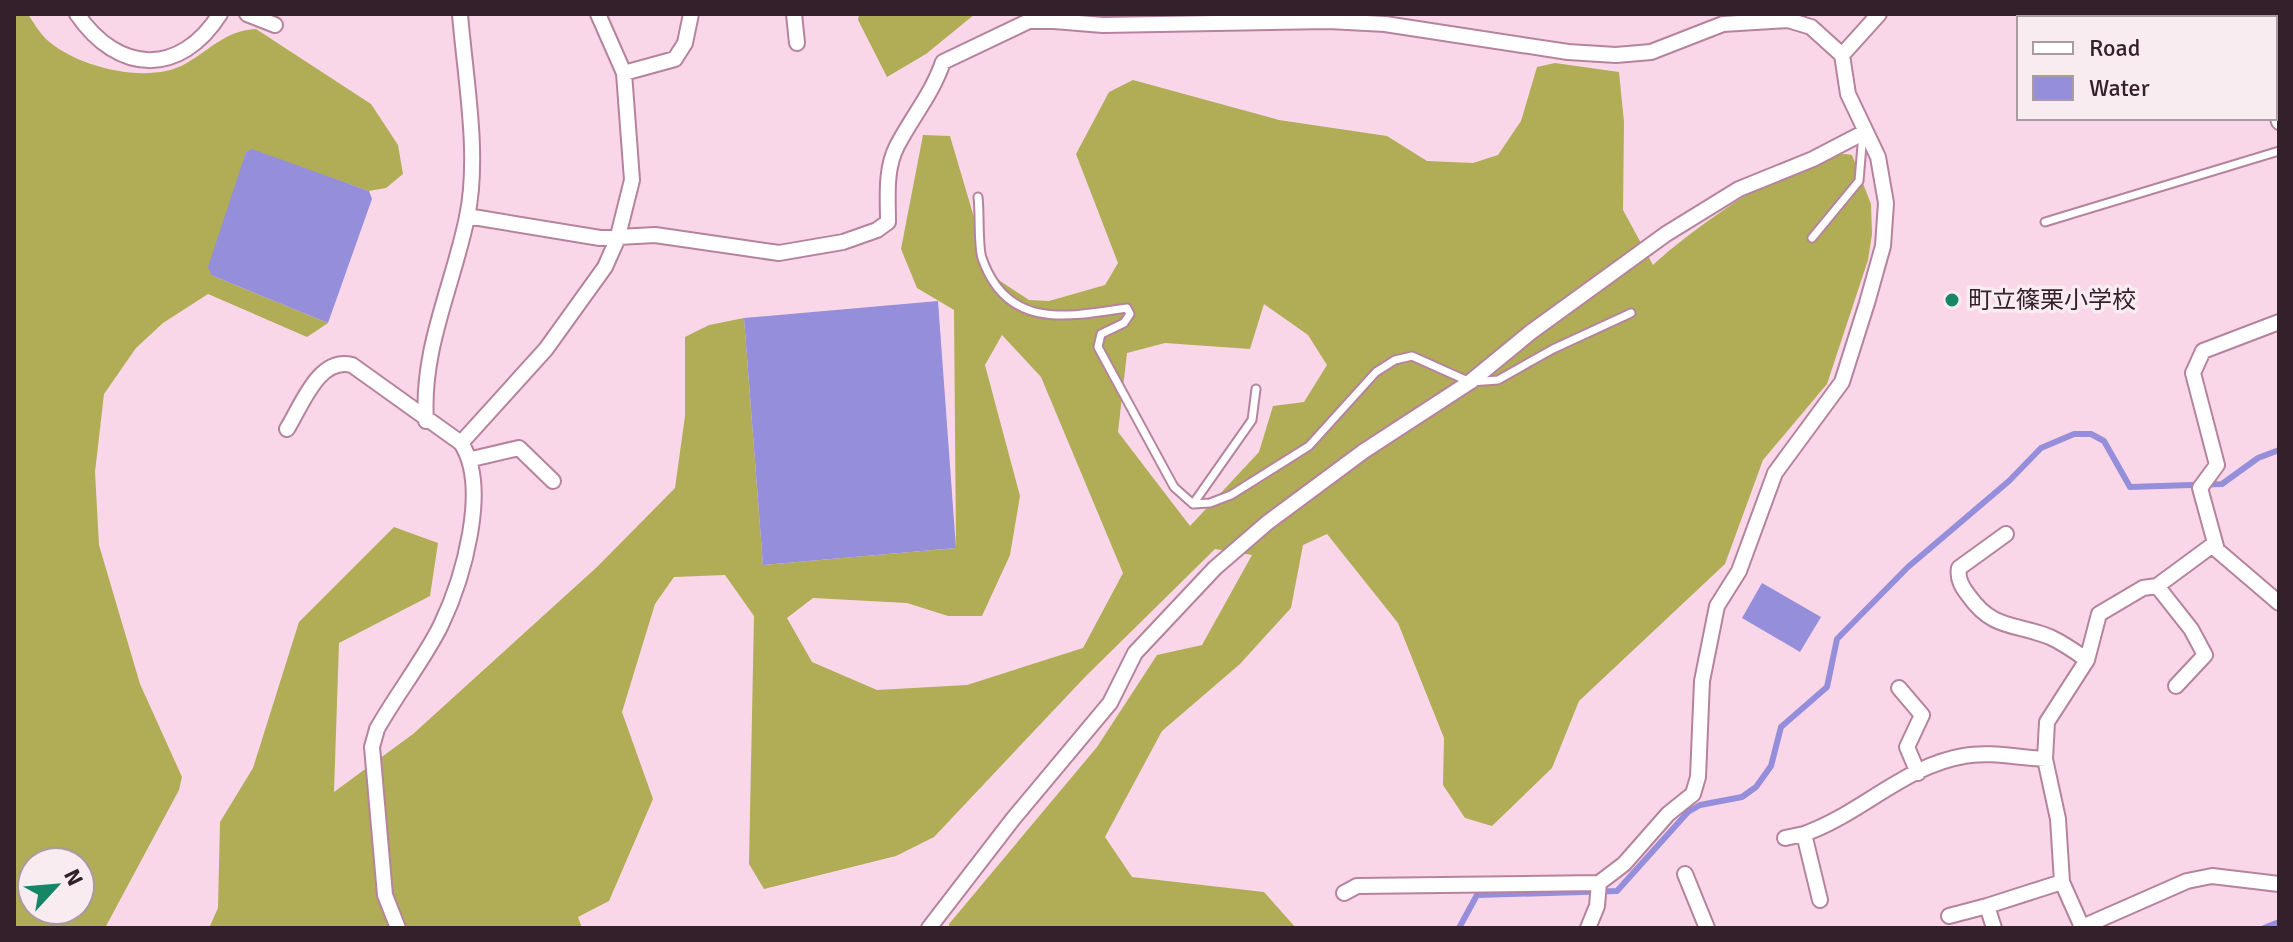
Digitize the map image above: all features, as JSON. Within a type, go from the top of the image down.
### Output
[{"type":"street","points":[[77,14],[106,45],[129,58],[150,62],[166,60],[186,50],[220,14]]},
{"type":"street","points":[[247,14],[275,25]]},
{"type":"street","points":[[426,421],[427,360],[467,216],[472,174],[460,14]]},
{"type":"street","points":[[461,443],[546,349],[605,267],[617,240],[632,180],[624,73],[598,14]]},
{"type":"street","points":[[624,73],[675,59],[685,43],[691,14]]},
{"type":"street","points":[[794,14],[797,43]]},
{"type":"street","points":[[1842,55],[1879,14]]},
{"type":"street","points":[[467,216],[617,240],[655,235],[779,253],[843,242],[877,230],[888,222],[888,182],[896,146],[931,92],[943,62],[1029,21],[1103,25],[1371,23],[1568,52],[1616,55],[1651,52],[1723,24],[1788,20],[1811,27],[1842,55],[1848,94],[1863,133],[1878,157],[1883,187],[1883,246],[1842,382],[1775,473],[1739,571],[1717,606],[1702,681],[1698,777],[1693,794],[1668,814],[1624,864],[1599,883],[1357,886],[1344,893]]},
{"type":"street","points":[[929,928],[1013,819],[1110,703],[1135,653],[1215,568],[1267,523],[1364,451],[1470,382],[1531,332],[1666,234],[1739,189],[1813,159],[1863,133]]},
{"type":"street","points":[[2279,322],[2203,351],[2193,373],[2217,465],[2200,488],[2214,544],[2279,603]]},
{"type":"street","points":[[287,429],[326,367],[340,361],[352,365],[426,421],[461,443],[472,459],[473,531],[441,625],[377,729],[372,747],[385,895],[398,928]]},
{"type":"street","points":[[472,459],[519,448],[553,481]]},
{"type":"street","points":[[2006,534],[1959,568],[1957,577],[1965,591],[1991,621],[2050,637],[2087,660]]},
{"type":"street","points":[[2214,544],[2157,586],[2143,588],[2099,614],[2087,660],[2047,722],[2045,759],[2058,819],[2062,882],[2081,928],[2187,881],[2212,876],[2279,884]]},
{"type":"street","points":[[2157,586],[2191,629],[2205,655],[2176,686]]},
{"type":"street","points":[[1899,688],[1922,715],[1907,747],[1918,773]]},
{"type":"street","points":[[1785,838],[1831,825],[1918,773],[1966,755],[2045,759]]},
{"type":"street","points":[[1804,834],[1820,900]]},
{"type":"street","points":[[1685,874],[1707,928]]},
{"type":"street","points":[[1949,916],[2062,882]]},
{"type":"street","points":[[1588,928],[1597,906],[1599,883]]},
{"type":"street","points":[[1987,906],[1994,928]]},
{"type":"lane","points":[[1812,238],[1859,181],[1863,133]]},
{"type":"lane","points":[[2045,222],[2279,151]]},
{"type":"lane","points":[[978,197],[981,256],[1013,306],[1036,314],[1127,308],[1130,314],[1124,323],[1101,334],[1098,347],[1174,487],[1193,504],[1210,503],[1231,495],[1309,446],[1376,372],[1395,360],[1412,356],[1470,382],[1498,380],[1553,349],[1631,313]]},
{"type":"lane","points":[[1193,504],[1252,420],[1256,389]]},
{"type":"shaded area","points":[[14,14],[28,14],[46,39],[75,58],[133,73],[170,70],[227,37],[256,29],[371,104],[398,145],[403,174],[386,188],[369,191],[252,150],[246,152],[211,275],[328,323],[307,337],[208,294],[163,323],[136,348],[104,394],[95,472],[99,545],[140,684],[182,777],[179,790],[105,928],[14,928]]},
{"type":"shaded area","points":[[859,14],[975,14],[926,54],[887,77],[858,20]]},
{"type":"shaded area","points":[[1555,63],[1619,72],[1624,122],[1623,210],[1653,265],[1748,194],[1807,163],[1832,155],[1852,155],[1871,204],[1872,234],[1868,260],[1827,384],[1763,460],[1725,564],[1579,701],[1552,768],[1492,826],[1465,818],[1443,785],[1444,738],[1398,623],[1327,534],[1303,545],[1291,608],[1240,664],[1162,731],[1105,837],[1132,877],[1264,892],[1296,928],[949,928],[949,924],[1097,747],[1157,655],[1202,645],[1252,555],[1215,549],[1085,677],[934,837],[896,856],[764,889],[749,864],[754,616],[725,575],[674,577],[655,604],[622,712],[653,799],[609,901],[578,917],[582,928],[209,928],[218,908],[220,822],[253,768],[299,622],[394,527],[438,543],[430,596],[339,643],[334,792],[413,734],[597,567],[675,488],[685,416],[685,337],[709,325],[744,318],[763,565],[956,548],[954,310],[917,288],[901,249],[923,135],[950,136],[991,275],[1029,300],[1049,301],[1105,285],[1118,263],[1076,154],[1109,92],[1133,80],[1279,120],[1387,136],[1427,161],[1473,163],[1498,155],[1521,121],[1537,67]],"holes":[[[1264,304],[1308,335],[1327,365],[1304,402],[1273,406],[1259,452],[1190,526],[1118,432],[1127,353],[1165,343],[1250,349]],[[1002,335],[1041,377],[1123,573],[1083,648],[967,685],[877,690],[812,662],[787,618],[813,598],[907,603],[948,616],[982,616],[1010,555],[1020,496],[985,365]]]},
{"type":"water","points":[[252,149],[369,191],[372,199],[328,323],[211,275],[208,267],[246,152]]},
{"type":"water","points":[[938,301],[956,548],[763,565],[744,318]]},
{"type":"water","points":[[1762,583],[1821,617],[1800,652],[1742,618]]},
{"type":"waterway","points":[[1459,928],[1477,895],[1617,891],[1688,812],[1700,805],[1742,797],[1756,787],[1771,766],[1781,727],[1827,687],[1837,639],[1908,567],[2009,481],[2041,448],[2074,434],[2091,434],[2104,441],[2130,487],[2222,484],[2258,458],[2279,450]]},
{"type":"waterway","points":[[2264,928],[2279,922]]},
{"type":"place","name":"町立篠栗小学校","points":[[1952,300]]}]
